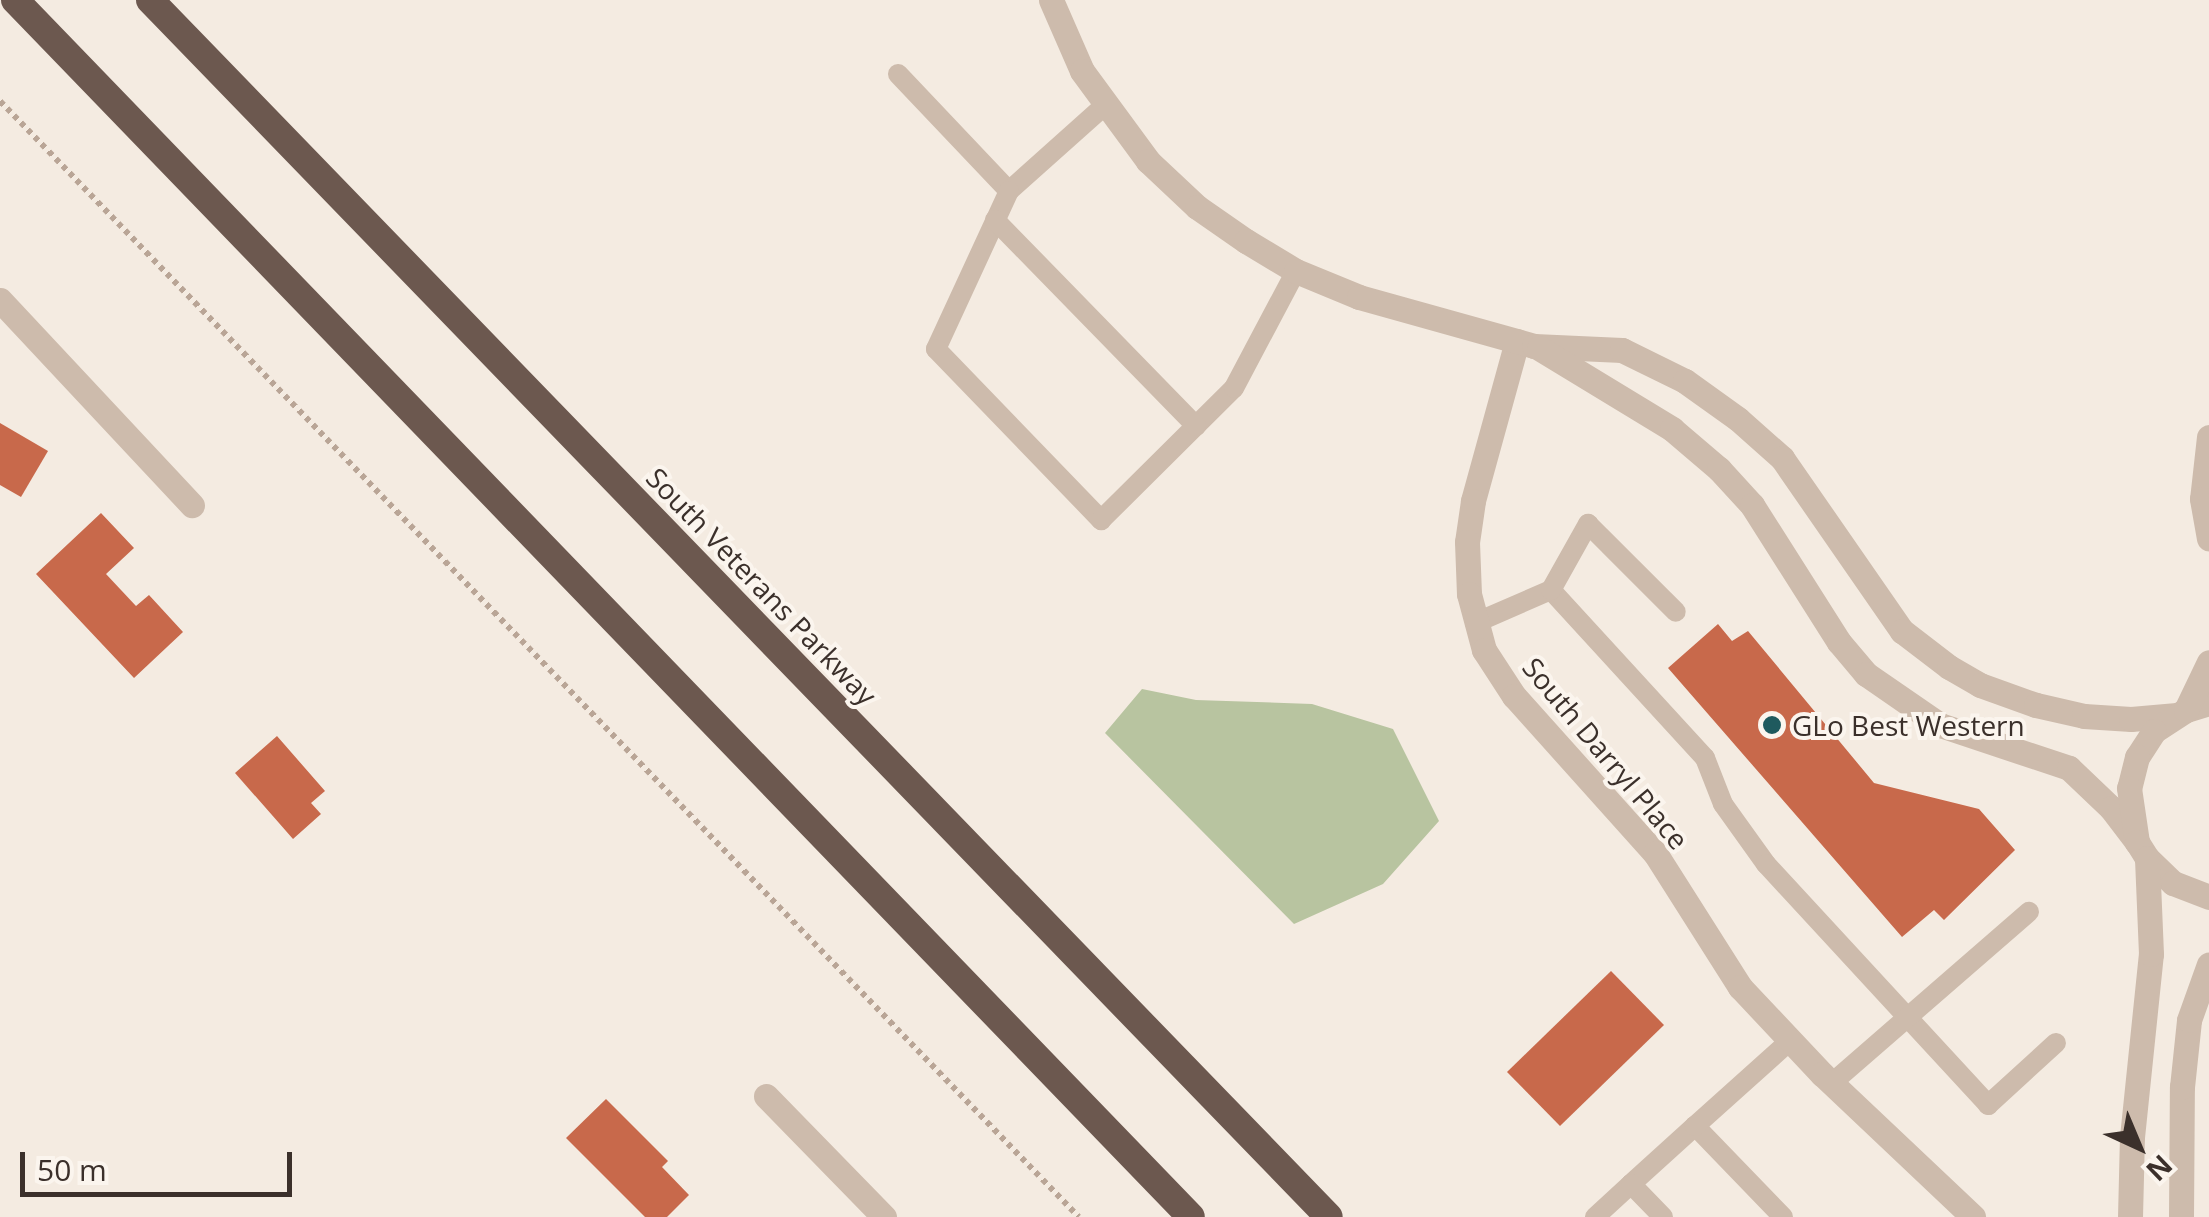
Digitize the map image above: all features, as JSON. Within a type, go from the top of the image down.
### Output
[{"type":"highway","points":[[15,0],[1190,1217]]},
{"type":"highway","name":"South Veterans Parkway","points":[[150,0],[1329,1217]]},
{"type":"street","points":[[1051,0],[1062,34],[1104,106],[1148,161],[1198,207],[1296,271],[1359,296],[1526,343],[1622,350],[1685,382],[1738,419],[1782,458],[1902,631],[1949,667],[1980,684],[2036,705],[2084,716],[2191,709]]},
{"type":"street","points":[[0,300],[192,505]]},
{"type":"street","points":[[1526,343],[1672,429],[1720,469],[1752,505],[1839,642],[1866,674],[1940,725],[2069,768],[2112,808],[2142,850],[2173,883],[2209,897]]},
{"type":"street","name":"South Darryl Place","points":[[1526,343],[1472,501],[1467,542],[1475,622],[1484,650],[1514,696],[1656,853],[1740,987],[1832,1083],[1974,1217]]},
{"type":"street","points":[[2209,437],[2202,498],[2209,538]]},
{"type":"street","points":[[2130,1217],[2132,1137],[2150,954],[2142,850],[2129,788],[2137,757],[2154,731],[2191,709],[2209,662]]},
{"type":"street","points":[[2181,1217],[2182,1087],[2187,1037],[2196,993],[2209,964]]},
{"type":"street","points":[[766,1096],[884,1217]]},
{"type":"lane","points":[[898,74],[1009,191]]},
{"type":"lane","points":[[1104,106],[1009,191],[936,349],[1101,520],[1234,388],[1296,271]]},
{"type":"lane","points":[[995,220],[1196,426]]},
{"type":"lane","points":[[1475,622],[1551,590],[1588,524],[1676,612]]},
{"type":"lane","points":[[1551,590],[1705,758],[1723,804],[1766,864],[1988,1105],[2056,1042]]},
{"type":"lane","points":[[1832,1083],[2028,912]]},
{"type":"lane","points":[[1595,1217],[1791,1040]]},
{"type":"lane","points":[[1694,1126],[1783,1217]]},
{"type":"lane","points":[[1631,1184],[1663,1217]]},
{"type":"path","points":[[0,101],[1079,1217]]},
{"type":"green space","points":[[1142,689],[1196,700],[1312,704],[1393,729],[1439,821],[1383,884],[1294,924],[1105,733]]},
{"type":"building","points":[[0,423],[48,451],[21,497],[0,485]]},
{"type":"building","points":[[101,513],[134,548],[106,574],[136,606],[149,595],[183,632],[134,678],[36,574]]},
{"type":"building","name":"GLo Best Western","points":[[1718,624],[1732,641],[1748,631],[1874,783],[1979,809],[2015,850],[1944,920],[1934,910],[1902,937],[1668,668]]},
{"type":"building","points":[[277,736],[325,791],[311,803],[321,814],[293,839],[235,773]]},
{"type":"building","points":[[1611,971],[1664,1025],[1560,1126],[1507,1072]]},
{"type":"building","points":[[606,1099],[668,1161],[662,1167],[689,1195],[667,1217],[645,1217],[566,1138]]},
{"type":"place","name":"GLo Best Western","points":[[1772,725]]}]
